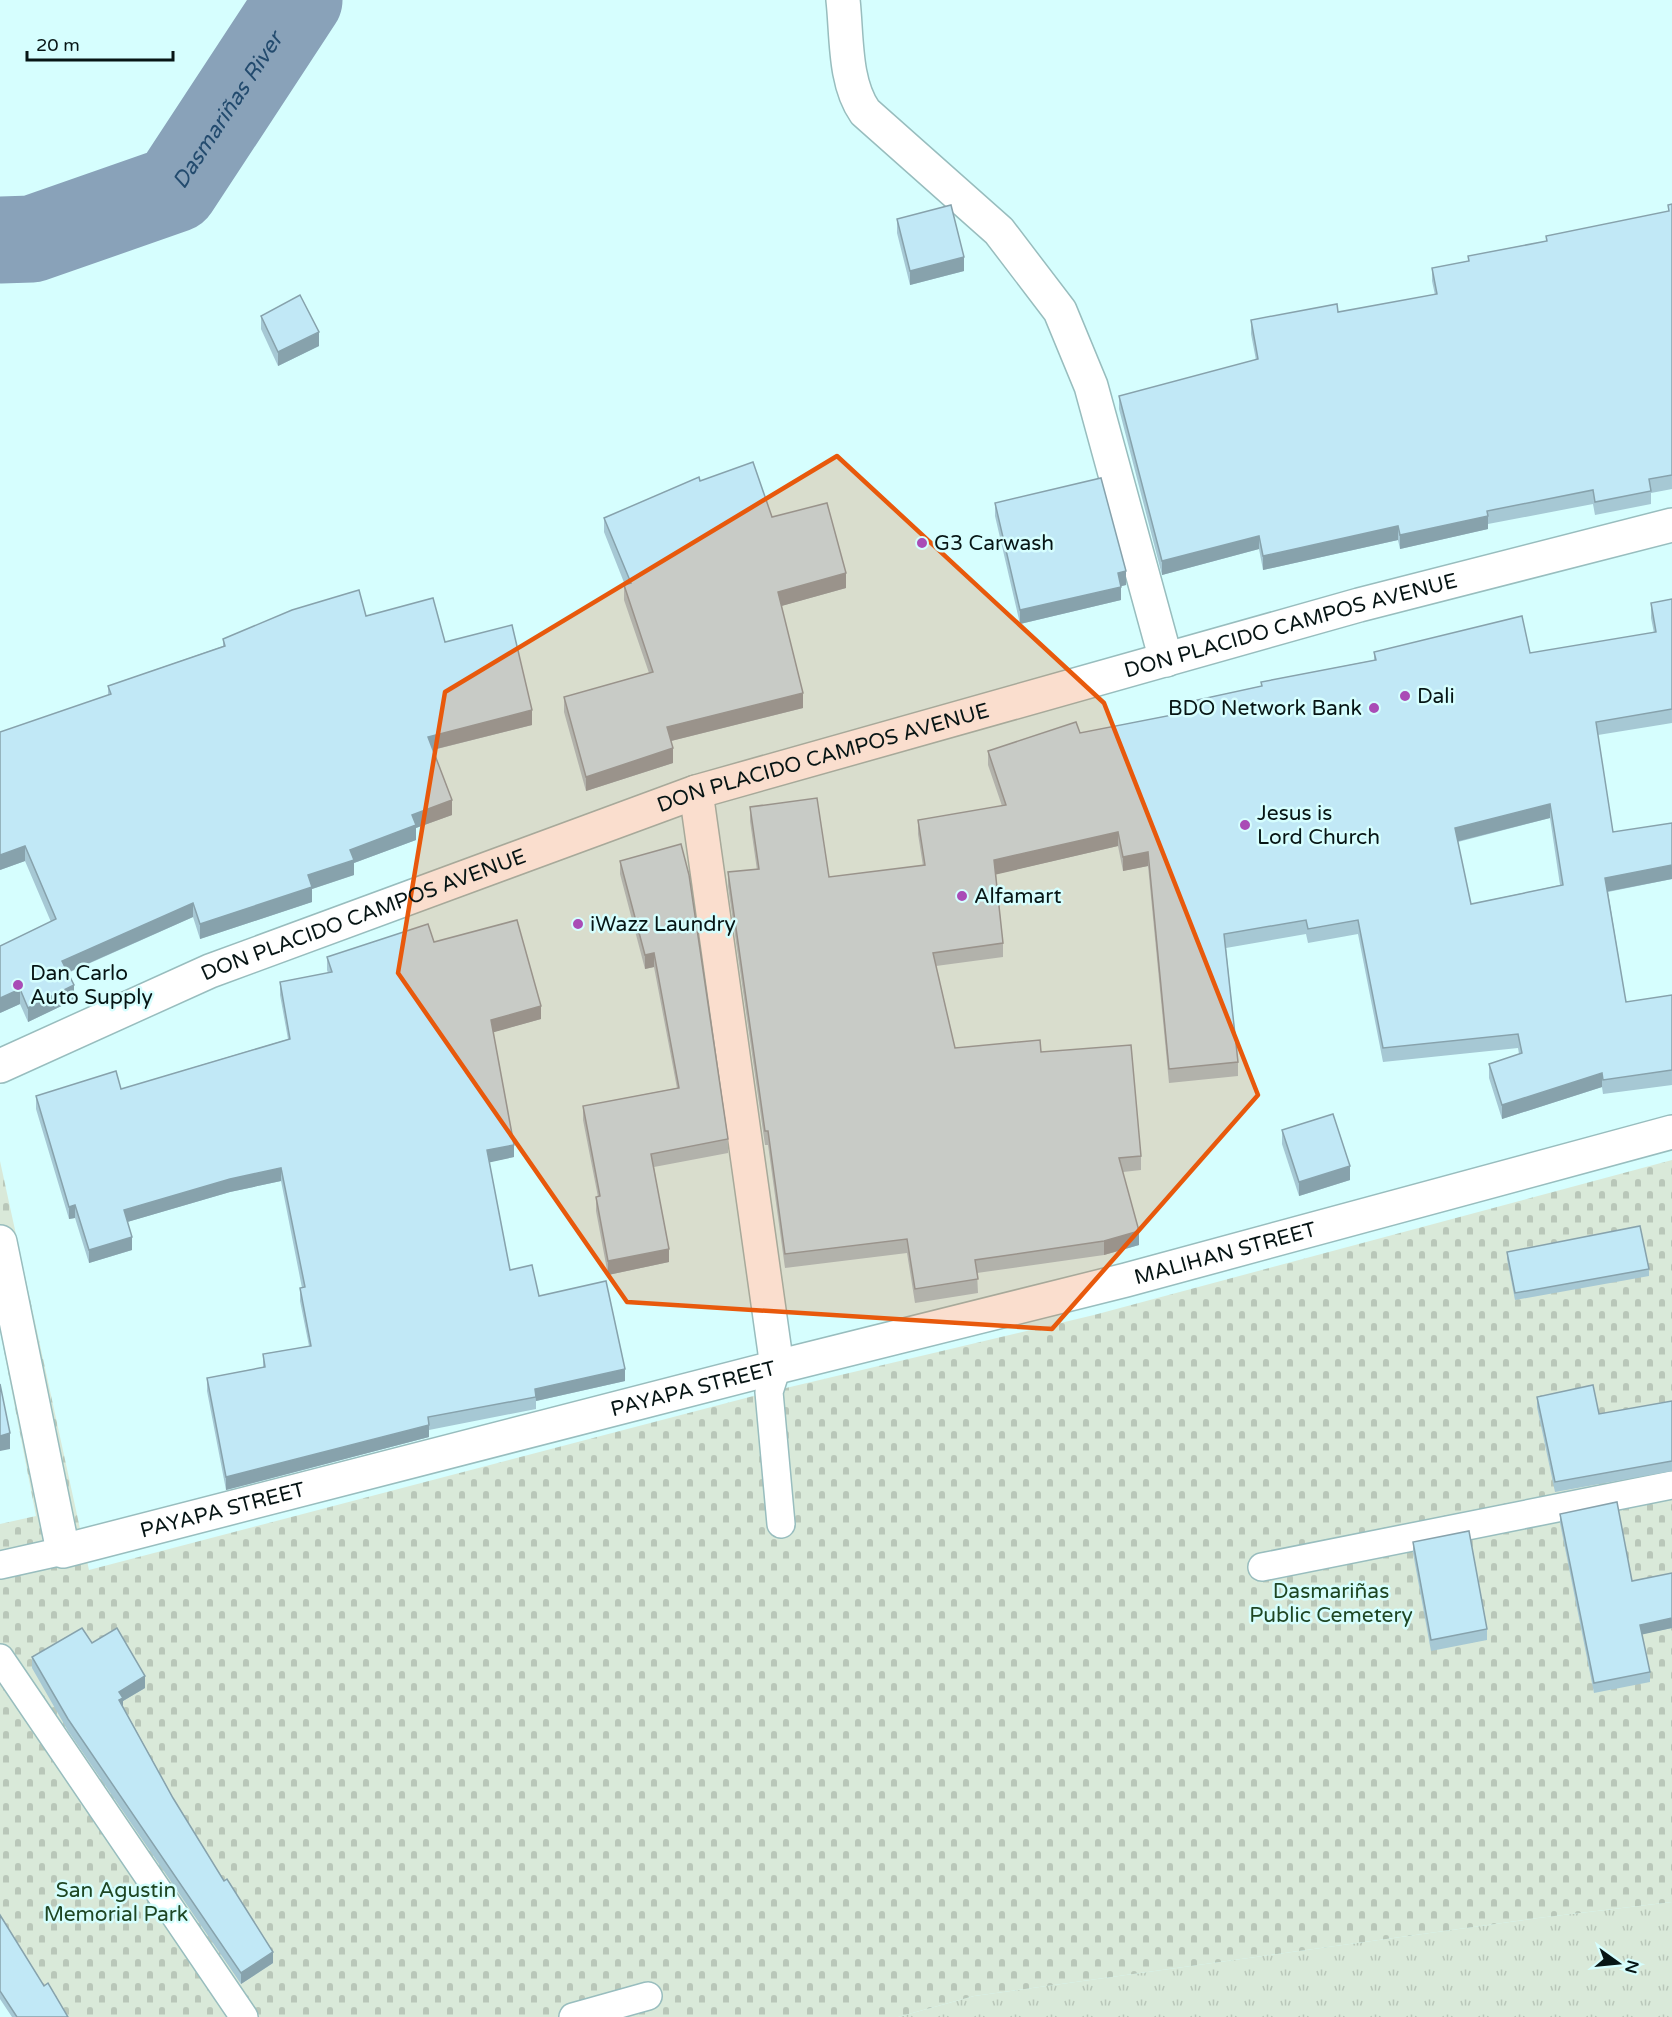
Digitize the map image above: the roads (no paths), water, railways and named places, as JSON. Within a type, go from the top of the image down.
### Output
[{"type":"street","points":[[843,0],[853,85],[857,100],[866,112],[999,231],[1059,311],[1091,386],[1166,660]]},
{"type":"street","name":"DON PLACIDO CAMPOS AVENUE","points":[[0,1066],[210,971],[696,792],[1359,605],[1672,525]]},
{"type":"street","name":"PAYAPA STREET","points":[[73,1549],[777,1367],[696,792]]},
{"type":"street","name":"MALIHAN STREET","points":[[777,1367],[1137,1277],[1672,1132]]},
{"type":"street","points":[[0,1242],[73,1549]]},
{"type":"lane","points":[[777,1367],[769,1392],[781,1524]]},
{"type":"lane","points":[[1262,1568],[1672,1485]]},
{"type":"lane","points":[[0,1565],[73,1549]]},
{"type":"lane","points":[[0,1658],[244,2017]]},
{"type":"lane","points":[[573,2017],[648,1996]]},
{"type":"waterway","name":"Dasmariñas River","points":[[0,240],[32,239],[175,189],[299,0]]},
{"type":"place","name":"G3 Carwash","points":[[922,543]]},
{"type":"place","name":"Dali","points":[[1405,696]]},
{"type":"place","name":"BDO Network Bank","points":[[1374,708]]},
{"type":"place","name":"Jesus is Lord Church","points":[[1245,825]]},
{"type":"place","name":"Alfamart","points":[[962,896]]},
{"type":"place","name":"iWazz Laundry","points":[[578,924]]},
{"type":"place","name":"Dan Carlo Auto Supply","points":[[18,985]]},
{"type":"park label","name":"Dasmariñas Public Cemetery","points":[[1331,1603]]},
{"type":"park label","name":"San Agustin Memorial Park","points":[[116,1902]]}]
